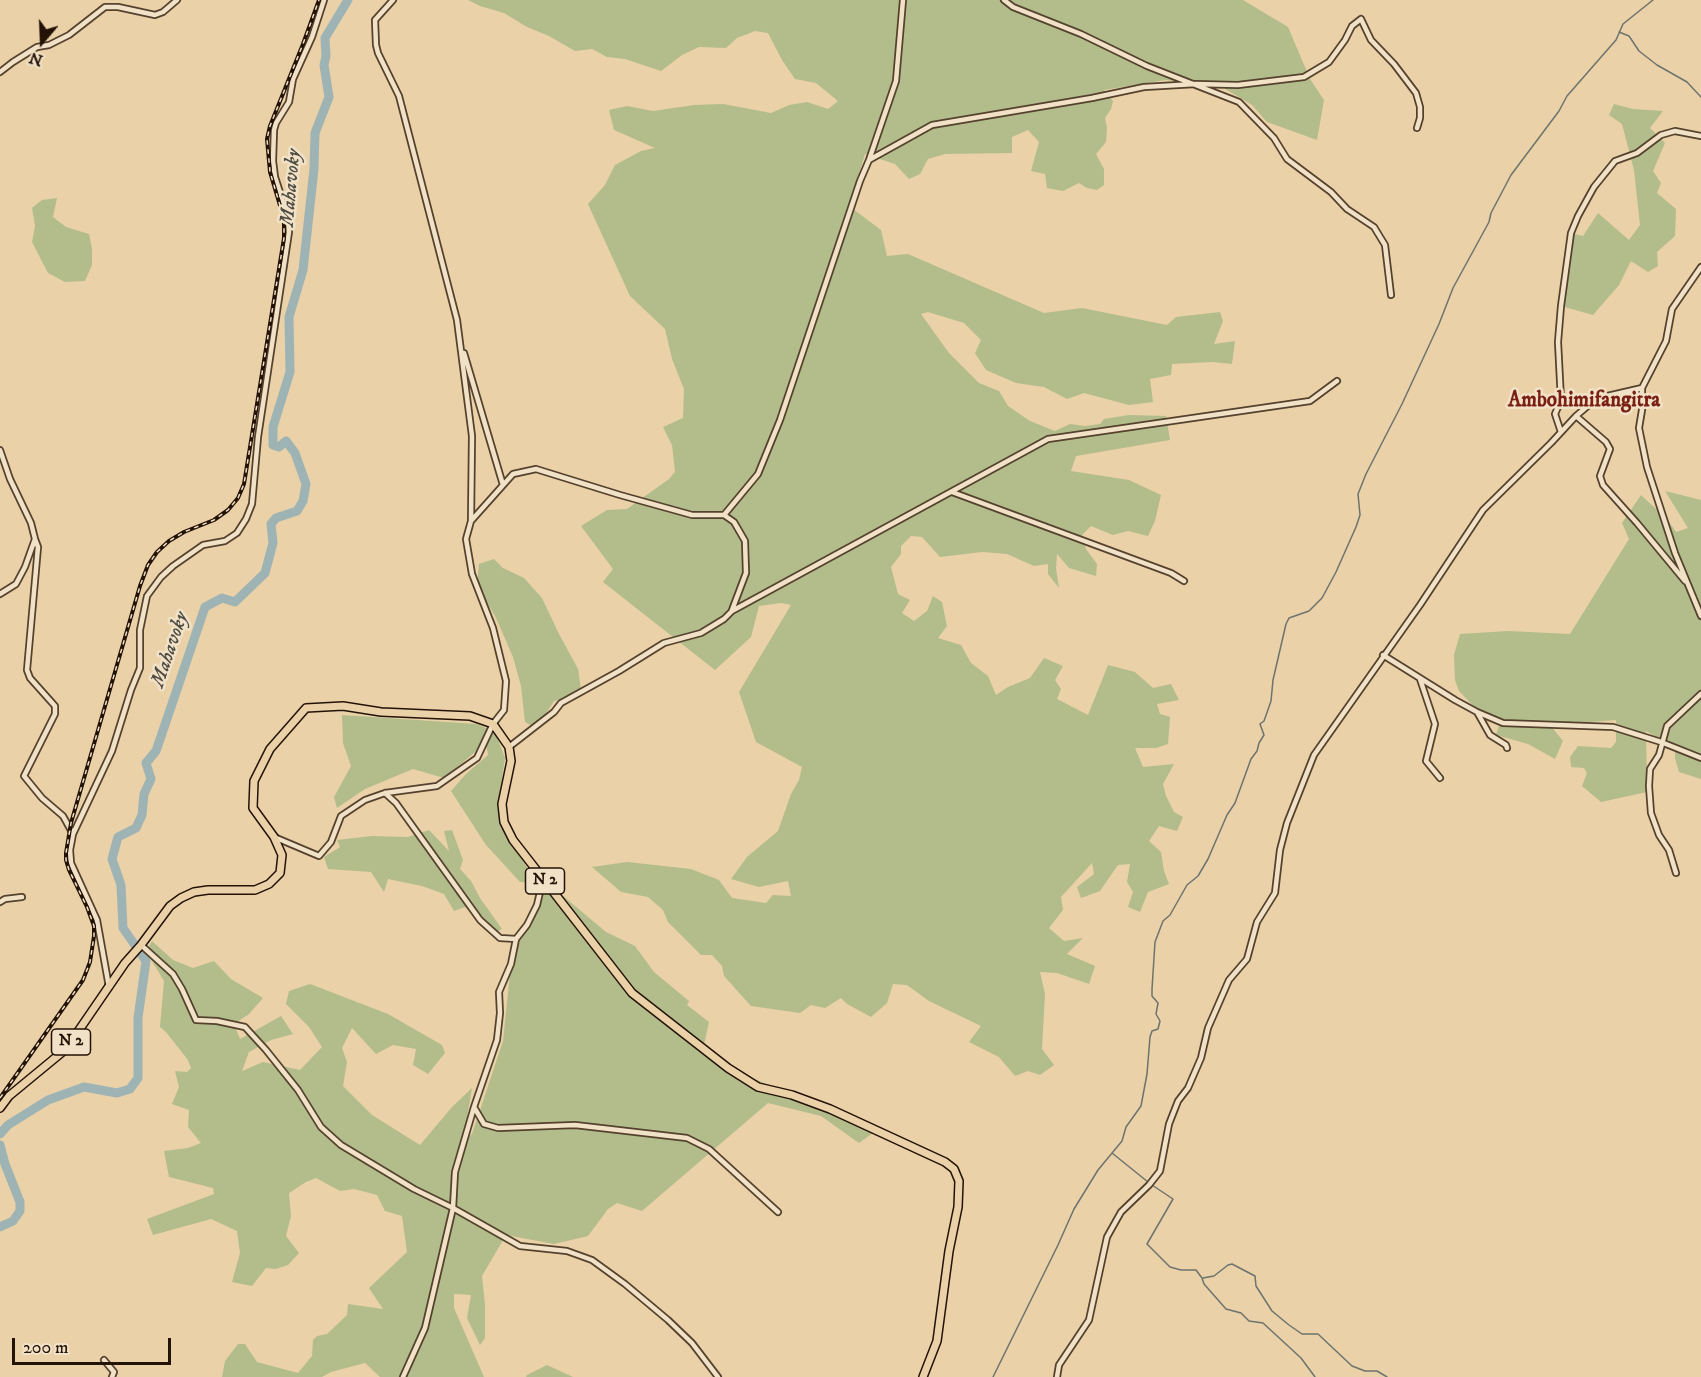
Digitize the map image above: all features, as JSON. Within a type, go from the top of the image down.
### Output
[{"type":"main road","name":"N 2","points":[[0,1108],[9,1096],[66,1049],[125,963],[170,906],[194,892],[255,890],[269,885],[280,873],[282,855],[274,837],[253,808],[254,781],[270,749],[306,708],[343,706],[381,712],[470,716],[493,724]]},
{"type":"main road","points":[[493,724],[509,747]]},
{"type":"main road","name":"N 2","points":[[509,747],[511,761],[502,804],[504,822],[513,840],[632,993],[728,1068],[758,1087],[792,1095],[830,1108],[945,1162],[954,1169],[959,1181],[958,1207],[949,1251],[937,1341],[923,1377]]},
{"type":"street","points":[[0,72],[37,47],[49,45],[69,35],[105,8],[118,7],[155,15],[163,12],[177,0]]},
{"type":"street","points":[[109,987],[98,920],[71,863],[70,850],[73,834],[112,751],[130,690],[140,668],[140,630],[147,596],[161,577],[203,544],[225,541],[237,532],[252,504],[258,437],[289,232],[288,217],[275,177],[274,130],[289,102],[293,79],[312,37],[324,0]]},
{"type":"street","points":[[393,0],[375,20],[378,54],[399,96],[422,177],[461,343],[503,485]]},
{"type":"street","points":[[724,515],[758,474],[780,420],[896,81],[903,0]]},
{"type":"street","points":[[1004,0],[1013,7],[1082,34],[1147,66],[1239,102],[1274,138],[1287,159],[1374,227],[1385,245],[1391,295]]},
{"type":"street","points":[[869,160],[932,125],[1144,87],[1196,84],[1238,85],[1304,77],[1329,62],[1352,26],[1361,19],[1371,40],[1394,64],[1416,93],[1420,107],[1417,128]]},
{"type":"street","points":[[1561,432],[1555,414],[1561,400],[1558,342],[1571,233],[1578,216],[1594,187],[1615,161],[1637,153],[1661,135],[1675,131],[1701,136]]},
{"type":"street","points":[[1701,267],[1672,309],[1666,341],[1642,388],[1639,428],[1659,508],[1701,616]]},
{"type":"street","points":[[274,837],[319,856],[331,842],[341,816],[365,800],[385,793],[437,786],[477,758],[493,724],[504,710],[506,681],[493,628],[472,574],[466,539],[471,521],[472,436],[461,343]]},
{"type":"street","points":[[509,747],[554,712],[561,703],[664,643],[700,633],[724,619],[732,611],[1048,439],[1268,405],[1310,401],[1337,381]]},
{"type":"street","points":[[1057,1377],[1059,1365],[1089,1320],[1102,1253],[1110,1231],[1121,1212],[1150,1184],[1160,1170],[1169,1124],[1201,1058],[1208,1028],[1229,980],[1247,959],[1257,922],[1275,893],[1280,850],[1287,823],[1314,755],[1483,510],[1590,404],[1603,397],[1642,388]]},
{"type":"street","points":[[1576,416],[1606,442],[1610,449],[1600,476],[1603,485],[1638,523],[1688,585]]},
{"type":"street","points":[[0,450],[10,479],[31,523],[38,548],[27,670],[30,678],[55,706],[55,714],[24,776],[42,798],[63,816],[73,834]]},
{"type":"street","points":[[471,521],[513,474],[536,469],[692,515],[724,515],[734,522],[745,541],[746,573],[732,611]]},
{"type":"street","points":[[952,492],[1171,573],[1184,581]]},
{"type":"street","points":[[0,594],[16,584],[35,539]]},
{"type":"street","points":[[1383,655],[1477,712],[1503,723],[1613,727],[1661,742],[1701,758]]},
{"type":"street","points":[[1420,679],[1435,724],[1426,761],[1440,778]]},
{"type":"street","points":[[1676,873],[1669,850],[1659,835],[1651,813],[1650,769],[1659,755],[1667,726],[1701,694]]},
{"type":"street","points":[[1477,712],[1490,735],[1507,748]]},
{"type":"street","points":[[385,793],[402,812],[480,920],[500,938],[516,939]]},
{"type":"street","points":[[404,1377],[425,1328],[453,1208],[455,1173],[474,1107],[498,1040],[499,992],[511,964],[516,939],[527,925],[537,905],[543,879]]},
{"type":"street","points":[[0,902],[5,899],[22,897]]},
{"type":"street","points":[[141,945],[173,974],[196,1020],[245,1028],[298,1090],[321,1127],[341,1145],[414,1189],[520,1246],[567,1251],[592,1260],[668,1320],[692,1343],[718,1377]]},
{"type":"street","points":[[474,1107],[484,1125],[498,1128],[575,1125],[687,1138],[709,1149],[778,1212]]},
{"type":"street","points":[[104,1360],[114,1372],[112,1377]]},
{"type":"green space","points":[[468,0],[1243,0],[1288,27],[1310,79],[1324,100],[1317,140],[1267,122],[1252,105],[1222,87],[1166,80],[1104,90],[1113,101],[1105,118],[1106,142],[1096,154],[1104,169],[1104,185],[1097,190],[1079,183],[1063,191],[1047,188],[1045,174],[1031,171],[1039,142],[1028,130],[1012,137],[1012,153],[945,154],[928,159],[920,174],[909,179],[895,164],[865,154],[849,206],[881,230],[887,256],[908,254],[1044,313],[1082,308],[1167,325],[1176,317],[1220,312],[1223,321],[1214,344],[1235,341],[1232,364],[1212,362],[1172,364],[1171,375],[1150,379],[1153,402],[1129,405],[1084,393],[1067,399],[1044,387],[1016,383],[986,370],[975,353],[981,340],[964,323],[928,312],[921,314],[949,353],[979,383],[999,391],[1008,406],[1030,421],[1055,431],[1070,424],[1085,426],[1100,424],[1104,419],[1129,415],[1166,416],[1170,440],[1076,456],[1071,471],[1129,480],[1161,495],[1155,521],[1148,536],[1128,531],[1113,535],[1091,526],[1082,535],[1086,549],[1097,564],[1096,576],[1069,568],[1057,554],[1056,568],[1059,588],[1048,574],[1048,564],[1034,566],[1007,554],[982,552],[940,557],[922,537],[911,536],[901,546],[901,554],[891,567],[898,594],[910,600],[902,613],[914,621],[927,611],[933,596],[942,602],[947,626],[938,638],[961,645],[971,663],[988,676],[996,695],[1030,678],[1044,658],[1063,666],[1055,680],[1061,689],[1057,699],[1088,715],[1108,665],[1135,672],[1153,688],[1171,684],[1179,700],[1157,704],[1160,714],[1170,717],[1168,744],[1156,748],[1135,748],[1143,767],[1174,764],[1163,784],[1174,812],[1183,817],[1177,831],[1159,826],[1149,841],[1161,852],[1169,884],[1148,892],[1140,912],[1128,907],[1133,892],[1127,882],[1130,864],[1118,865],[1100,891],[1081,898],[1077,887],[1094,874],[1092,863],[1061,897],[1063,910],[1049,928],[1064,941],[1083,938],[1067,954],[1095,966],[1089,984],[1057,973],[1040,972],[1045,994],[1042,1049],[1054,1065],[1040,1075],[1028,1071],[1015,1076],[999,1057],[969,1042],[981,1026],[929,1001],[907,985],[893,984],[887,1003],[871,1017],[847,1004],[841,998],[825,1008],[811,1005],[800,1013],[751,1006],[724,976],[722,966],[712,955],[701,955],[668,922],[663,910],[648,897],[621,892],[592,867],[627,862],[691,869],[719,880],[732,898],[766,903],[773,895],[791,896],[788,881],[759,887],[731,879],[747,857],[778,831],[802,767],[756,742],[739,692],[791,605],[781,603],[759,606],[751,637],[715,670],[603,582],[613,569],[581,526],[607,510],[627,509],[669,479],[675,472],[672,445],[663,427],[683,418],[684,389],[672,359],[665,329],[630,296],[588,204],[605,185],[615,165],[641,151],[655,148],[614,130],[609,110],[627,106],[653,111],[694,105],[723,104],[771,113],[789,105],[807,102],[828,109],[838,101],[816,83],[795,79],[768,33],[755,31],[737,38],[726,48],[699,47],[682,55],[661,71],[625,59],[607,57],[592,49],[575,51],[504,13]]},
{"type":"green space","points":[[1614,104],[1633,109],[1663,111],[1650,128],[1665,143],[1653,171],[1661,183],[1657,193],[1676,209],[1675,236],[1657,252],[1658,266],[1648,272],[1631,261],[1619,285],[1593,315],[1561,306],[1571,233],[1583,236],[1598,213],[1629,240],[1640,225],[1634,170],[1622,124],[1609,115]]},
{"type":"green space","points":[[57,198],[53,217],[66,227],[89,234],[92,265],[85,281],[65,282],[48,273],[32,242],[35,226],[32,208],[42,200]]},
{"type":"green space","points":[[1665,491],[1701,500],[1701,779],[1679,772],[1675,748],[1646,731],[1647,792],[1601,802],[1582,786],[1587,773],[1584,768],[1571,767],[1570,757],[1578,746],[1611,748],[1616,742],[1616,720],[1550,725],[1563,741],[1555,759],[1528,744],[1496,735],[1499,725],[1480,713],[1459,691],[1455,680],[1454,655],[1460,634],[1508,631],[1570,634],[1629,539],[1622,523],[1641,495],[1667,519],[1676,532],[1688,528]]},
{"type":"green space","points":[[494,559],[503,568],[524,578],[542,598],[578,669],[581,690],[564,699],[554,701],[534,727],[525,722],[521,686],[513,657],[496,618],[477,585],[479,564]]},
{"type":"green space","points":[[342,715],[477,724],[495,732],[505,758],[498,805],[501,826],[537,883],[520,882],[486,845],[451,791],[488,755],[486,743],[444,778],[413,769],[365,789],[337,808],[334,797],[351,766],[343,743]]},
{"type":"green space","points":[[429,830],[449,851],[444,831],[452,830],[463,860],[460,869],[471,881],[502,929],[495,933],[465,907],[454,911],[444,894],[422,886],[388,879],[384,892],[371,872],[328,869],[324,857],[340,847],[337,840],[372,836],[408,837]]},
{"type":"green space","points":[[543,879],[606,932],[635,946],[654,972],[689,1001],[687,1005],[709,1022],[703,1049],[728,1068],[877,1130],[859,1143],[821,1116],[768,1103],[642,1211],[617,1203],[608,1209],[588,1236],[554,1244],[506,1235],[482,1276],[485,1338],[480,1345],[467,1318],[471,1295],[454,1294],[454,1308],[484,1377],[380,1377],[365,1363],[331,1372],[322,1377],[222,1377],[225,1361],[238,1344],[245,1344],[257,1362],[298,1373],[312,1356],[313,1340],[317,1336],[327,1334],[347,1315],[348,1304],[383,1309],[369,1288],[407,1252],[402,1216],[385,1211],[377,1195],[354,1189],[340,1191],[316,1178],[306,1182],[289,1193],[291,1216],[286,1236],[299,1253],[288,1265],[276,1269],[266,1268],[252,1286],[232,1282],[240,1253],[237,1231],[211,1219],[153,1235],[147,1219],[214,1194],[213,1188],[169,1177],[164,1151],[188,1148],[201,1143],[188,1127],[189,1110],[172,1104],[179,1087],[175,1071],[187,1072],[191,1068],[188,1060],[160,1027],[164,981],[146,951],[152,941],[173,960],[193,968],[214,961],[231,979],[263,998],[249,1014],[234,1024],[240,1039],[281,1016],[293,1034],[271,1040],[249,1052],[242,1071],[263,1062],[300,1070],[322,1047],[309,1027],[286,1004],[289,991],[310,984],[388,1014],[442,1045],[445,1053],[428,1074],[413,1065],[416,1049],[393,1045],[376,1054],[352,1028],[342,1048],[347,1062],[343,1086],[372,1115],[420,1145],[452,1107],[472,1088],[463,1142],[472,1134],[503,1041],[516,939],[537,905]]},
{"type":"green space","points":[[547,1365],[573,1377],[526,1377]]},
{"type":"waterway","name":"Mahavoky","points":[[0,1134],[8,1125],[48,1100],[84,1087],[117,1093],[130,1089],[138,1078],[138,1018],[146,961],[123,928],[121,885],[112,859],[118,837],[136,828],[142,815],[144,794],[151,779],[146,763],[156,751],[205,607],[222,598],[235,602],[265,573],[273,543],[271,524],[276,518],[297,511],[303,501],[306,484],[295,453],[286,441],[279,447],[273,445],[273,427],[290,372],[289,317],[303,270],[314,169],[315,133],[329,97],[324,65],[325,38],[348,0]]},
{"type":"waterway","points":[[993,1377],[1074,1209],[1098,1170],[1122,1141],[1126,1127],[1141,1106],[1147,1074],[1150,1037],[1152,1031],[1158,1029],[1160,1021],[1156,1014],[1158,1003],[1152,996],[1155,942],[1163,921],[1170,915],[1187,885],[1198,876],[1208,859],[1227,815],[1235,803],[1251,759],[1264,735],[1260,724],[1264,721],[1271,701],[1273,680],[1286,624],[1289,618],[1309,611],[1322,598],[1336,572],[1360,515],[1358,494],[1366,474],[1402,404],[1453,288],[1489,222],[1491,213],[1511,175],[1559,111],[1567,96],[1616,40],[1623,24],[1653,0]]},
{"type":"waterway","points":[[1619,32],[1629,36],[1639,51],[1657,65],[1687,82],[1701,97]]},
{"type":"waterway","name":"Mahavoky","points":[[0,1145],[20,1202],[20,1211],[13,1221],[0,1227]]},
{"type":"waterway","points":[[1112,1153],[1148,1182]]},
{"type":"waterway","points":[[1152,1185],[1173,1199],[1147,1244],[1170,1267],[1196,1270],[1204,1284],[1226,1309],[1241,1313],[1249,1321],[1263,1323],[1301,1358],[1315,1377]]},
{"type":"waterway","points":[[1203,1278],[1214,1276],[1232,1264],[1255,1276],[1256,1286],[1272,1311],[1289,1325],[1302,1334],[1318,1334],[1352,1366],[1365,1371],[1377,1371],[1387,1377]]},
{"type":"railway","points":[[0,1098],[83,980],[90,962],[94,926],[69,870],[66,853],[71,823],[148,565],[169,541],[184,532],[214,520],[228,510],[238,498],[244,484],[284,238],[284,219],[270,172],[267,139],[319,0]]},
{"type":"district","name":"Ambohimifangitra","points":[[1584,402]]}]
